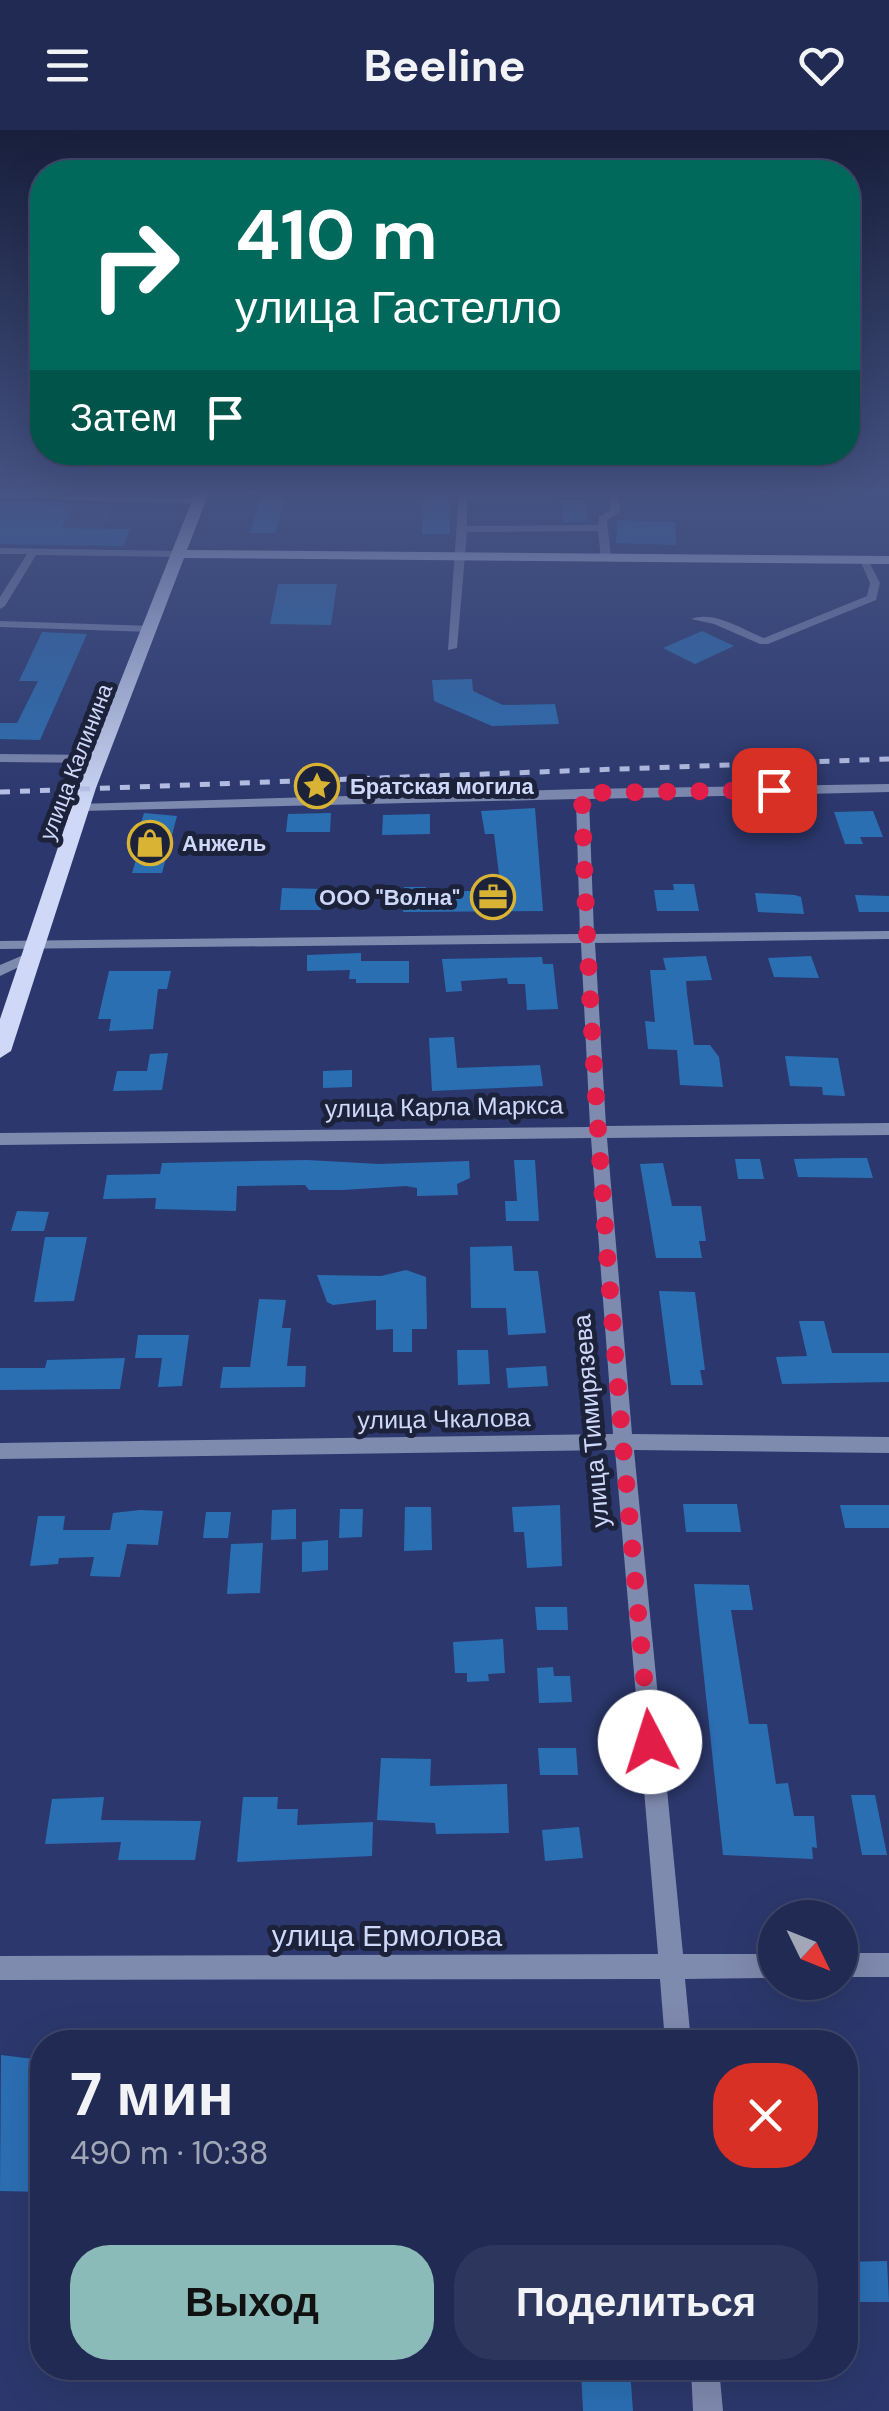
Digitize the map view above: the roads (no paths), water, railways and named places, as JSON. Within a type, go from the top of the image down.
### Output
[{"type":"main road","name":"улица Калинина","points":[[0,1050],[81,807],[163,599]]},
{"type":"street","points":[[452,648],[457,599]]},
{"type":"street","points":[[696,620],[716,620],[764,642],[868,599]]},
{"type":"street","points":[[0,624],[152,629]]},
{"type":"street","points":[[0,758],[99,759]]},
{"type":"street","points":[[81,807],[889,788]]},
{"type":"street","name":"улица Тимирязева","points":[[582,793],[586,938],[622,1442],[677,2030]]},
{"type":"street","points":[[0,946],[34,949],[889,935]]},
{"type":"street","points":[[0,971],[34,949]]},
{"type":"street","name":"улица Карла Маркса","points":[[0,1138],[889,1130]]},
{"type":"street","name":"улица Чкалова","points":[[0,1450],[622,1442],[889,1445]]},
{"type":"street","points":[[858,1966],[889,1965]]},
{"type":"street","name":"улица Ермолова","points":[[0,1968],[758,1966]]},
{"type":"street","points":[[706,2380],[708,2411]]},
{"type":"railway","points":[[0,792],[889,759]]},
{"type":"place","name":"Братская могила","points":[[317,786]]},
{"type":"place","name":"Анжель","points":[[150,843]]},
{"type":"place","name":"ООО \"Волна\"","points":[[493,897]]}]
